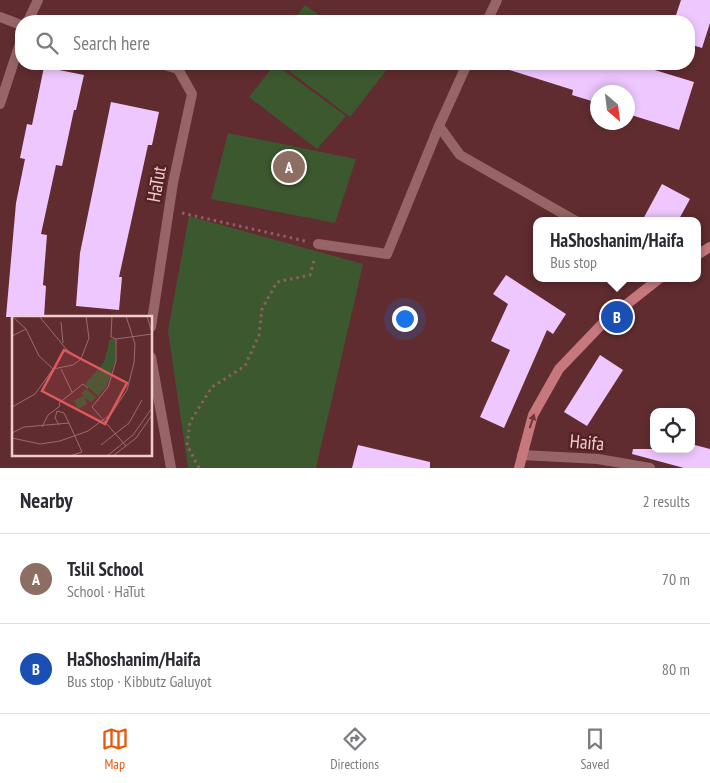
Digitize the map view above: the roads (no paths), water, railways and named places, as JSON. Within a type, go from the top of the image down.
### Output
[{"type":"street","points":[[31,15],[38,0]]},
{"type":"street","points":[[490,15],[497,0]]},
{"type":"street","points":[[0,17],[15,23]]},
{"type":"street","points":[[0,104],[15,58]]},
{"type":"street","name":"HaTut","points":[[152,320],[173,183],[192,94],[179,70]]},
{"type":"street","points":[[318,244],[387,254],[438,126],[464,70]]},
{"type":"street","points":[[438,126],[460,155],[569,217]]},
{"type":"street","points":[[519,468],[533,415],[559,369],[603,323],[647,282]]},
{"type":"street","points":[[152,363],[171,468]]},
{"type":"street","name":"Haifa","points":[[522,455],[598,459],[650,468]]},
{"type":"place","name":"Tslil School","points":[[289,167]]},
{"type":"place","name":"HaShoshanim/Haifa","points":[[617,317]]}]
